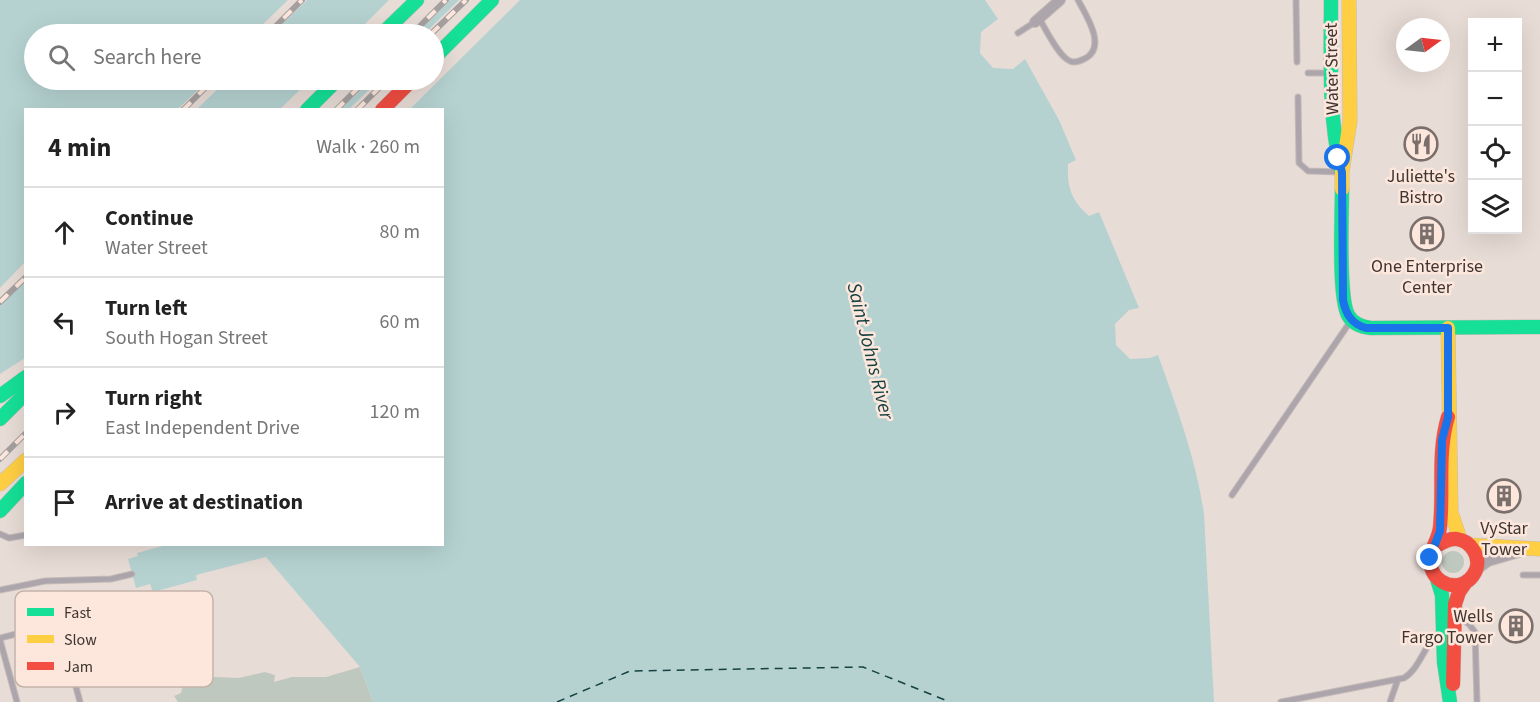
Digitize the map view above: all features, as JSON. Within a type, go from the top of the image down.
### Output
[{"type":"main road","points":[[392,24],[417,0]]},
{"type":"main road","points":[[444,48],[492,0]]},
{"type":"main road","name":"Water Street","points":[[1331,0],[1334,133],[1342,172]]},
{"type":"main road","name":"Water Street","points":[[1349,0],[1349,134],[1342,172],[1343,300],[1351,320]]},
{"type":"main road","points":[[1332,73],[1349,73]]},
{"type":"main road","points":[[309,108],[327,90]]},
{"type":"main road","points":[[384,108],[402,90]]},
{"type":"main road","points":[[1351,320],[1366,328],[1540,327]]},
{"type":"main road","points":[[1448,328],[1448,417],[1452,442],[1452,512],[1455,528],[1477,559],[1476,570],[1456,600],[1455,662],[1451,702]]},
{"type":"main road","points":[[0,396],[24,378]]},
{"type":"main road","points":[[0,419],[24,395]]},
{"type":"main road","points":[[1436,546],[1440,524],[1442,440],[1448,417]]},
{"type":"main road","points":[[0,484],[24,462]]},
{"type":"main road","points":[[0,511],[24,485]]},
{"type":"main road","points":[[1451,702],[1445,676],[1442,595],[1432,571],[1431,553],[1445,540],[1535,549]]},
{"type":"main road","points":[[1437,579],[1451,585],[1466,582]]},
{"type":"street","points":[[1037,20],[1060,0]]},
{"type":"street","points":[[1476,570],[1492,559],[1535,549]]},
{"type":"lane","points":[[1018,33],[1037,20],[1069,61],[1077,62],[1088,57],[1095,43],[1094,33],[1078,0]]},
{"type":"lane","points":[[1296,0],[1297,62]]},
{"type":"lane","points":[[1308,74],[1332,73]]},
{"type":"lane","points":[[1298,97],[1299,163],[1308,171],[1342,172]]},
{"type":"lane","points":[[1232,495],[1351,320]]},
{"type":"lane","points":[[0,405],[24,385]]},
{"type":"lane","points":[[0,534],[9,538],[24,535]]},
{"type":"lane","points":[[0,590],[45,580],[111,579],[132,574]]},
{"type":"lane","points":[[1523,575],[1540,575]]},
{"type":"lane","points":[[1455,616],[1469,624],[1475,632],[1477,702]]},
{"type":"lane","points":[[1281,702],[1404,678],[1411,674],[1433,639],[1443,633]]},
{"type":"lane","points":[[15,635],[0,639],[17,702]]},
{"type":"lane","points":[[1390,702],[1398,679]]},
{"type":"lane","points":[[76,687],[80,702]]},
{"type":"shaded area","points":[[1453,551],[1461,554],[1464,562],[1461,570],[1453,573],[1445,570],[1442,562],[1445,554]]},
{"type":"shaded area","points":[[360,667],[373,702],[178,702],[174,696],[181,693],[182,687],[213,687],[214,677],[239,678],[265,672],[275,675],[274,682],[292,677],[326,677]]},
{"type":"water","name":"Saint Johns River","points":[[0,0],[985,0],[998,19],[981,32],[980,53],[993,68],[1013,69],[1025,59],[1059,120],[1076,160],[1068,164],[1071,193],[1089,216],[1099,212],[1139,308],[1129,310],[1115,324],[1116,345],[1130,359],[1150,358],[1158,355],[1179,414],[1196,473],[1204,514],[1214,702],[373,702],[360,667],[266,557],[196,575],[197,580],[157,591],[153,591],[150,584],[136,588],[128,559],[138,556],[137,553],[162,546],[444,546],[444,108],[24,108],[24,359],[0,374]]},
{"type":"pier","points":[[288,0],[307,0],[282,24],[263,24]]},
{"type":"pier","points":[[389,0],[450,0],[426,24],[365,24]]},
{"type":"pier","points":[[459,0],[520,0],[444,75],[444,24],[434,24]]},
{"type":"pier","points":[[198,90],[217,90],[198,108],[179,108]]},
{"type":"pier","points":[[300,90],[361,90],[342,108],[281,108]]},
{"type":"pier","points":[[369,90],[429,90],[411,108],[350,108]]},
{"type":"pier","points":[[24,263],[24,282],[0,306],[0,288]]},
{"type":"ferry route","points":[[557,702],[630,671],[863,667],[950,702]]},
{"type":"railway","points":[[278,24],[302,0]]},
{"type":"railway","points":[[422,24],[446,0]]},
{"type":"railway","points":[[441,24],[466,0]]},
{"type":"railway","points":[[185,108],[203,90]]},
{"type":"railway","points":[[338,108],[356,90]]},
{"type":"railway","points":[[359,108],[377,90]]},
{"type":"railway","points":[[0,302],[24,279]]},
{"type":"railway","points":[[0,459],[24,435]]},
{"type":"traffic: fast","points":[[392,24],[417,0]]},
{"type":"traffic: fast","points":[[444,48],[492,0]]},
{"type":"traffic: fast","points":[[1331,0],[1332,107],[1341,170]]},
{"type":"traffic: fast","points":[[309,108],[327,90]]},
{"type":"traffic: fast","points":[[1342,189],[1343,291],[1348,315],[1355,323],[1371,328],[1540,327]]},
{"type":"traffic: fast","points":[[0,396],[24,378]]},
{"type":"traffic: fast","points":[[0,419],[24,395]]},
{"type":"traffic: fast","points":[[0,511],[24,485]]},
{"type":"traffic: fast","points":[[1437,579],[1442,595],[1444,662],[1450,702]]},
{"type":"traffic: slow","points":[[1342,189],[1342,172],[1350,121],[1349,0]]},
{"type":"traffic: slow","points":[[1448,328],[1451,512],[1460,539]]},
{"type":"traffic: slow","points":[[0,484],[24,462]]},
{"type":"traffic: slow","points":[[1470,545],[1540,549]]},
{"type":"traffic: jam","points":[[384,108],[402,90]]},
{"type":"traffic: jam","points":[[1436,546],[1454,539],[1462,540],[1474,550],[1477,560],[1476,570],[1465,583],[1459,585],[1445,583],[1435,575],[1430,562],[1440,527],[1442,458],[1448,417]]},
{"type":"traffic: jam","points":[[1453,684],[1455,604],[1466,582]]},
{"type":"place","name":"Juliette's Bistro","points":[[1421,144]]},
{"type":"place","name":"One Enterprise Center","points":[[1427,234]]},
{"type":"place","name":"VyStar Tower","points":[[1504,496]]},
{"type":"place","name":"Wells Fargo Tower","points":[[1516,626]]},
{"type":"route","points":[[1338,158],[1342,172],[1343,300],[1348,316],[1355,324],[1366,328],[1448,328],[1448,417],[1441,453],[1440,531],[1430,558]]}]
